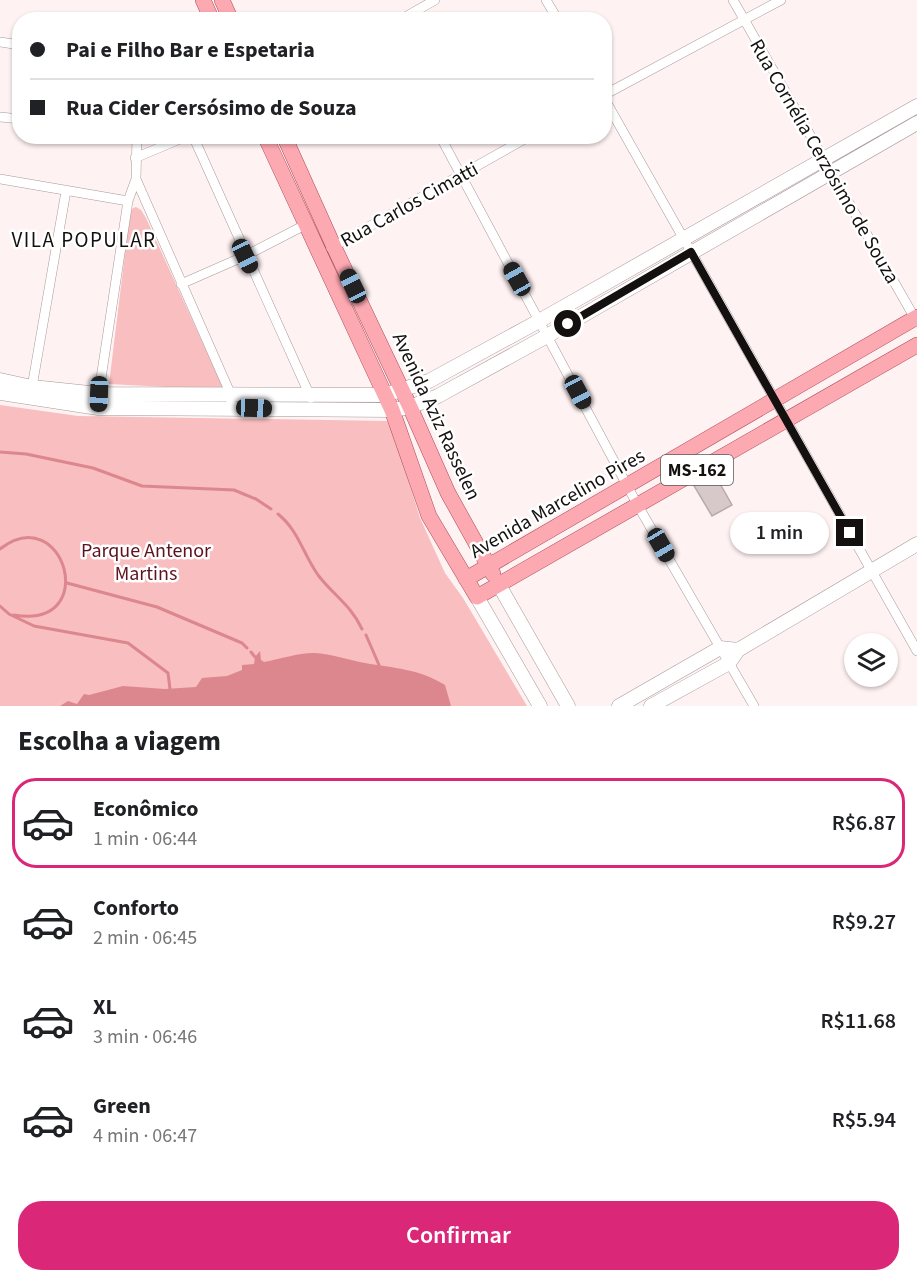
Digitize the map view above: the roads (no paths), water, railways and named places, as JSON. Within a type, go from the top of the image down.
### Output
[{"type":"main road","points":[[0,393],[98,401],[231,401],[310,394],[385,394],[403,390],[429,381],[539,321],[917,106]]},
{"type":"main road","points":[[231,401],[313,410],[392,410],[410,407],[438,396],[547,336],[917,123]]},
{"type":"main road","name":"Avenida Aziz Rasselen","points":[[269,144],[392,410],[429,516],[540,706]]},
{"type":"main road","name":"Avenida Aziz Rasselen","points":[[288,144],[403,390],[448,493],[568,706]]},
{"type":"main road","name":"Avenida Marcelino Pires","points":[[466,579],[916,319]]},
{"type":"main road","name":"Avenida Marcelino Pires","points":[[477,597],[917,345]]},
{"type":"main road","points":[[0,380],[98,401]]},
{"type":"main road","points":[[651,706],[729,663],[738,650],[917,544]]},
{"type":"main road","points":[[619,706],[720,648],[738,650]]},
{"type":"main road","points":[[704,657],[713,671]]},
{"type":"street","points":[[414,12],[435,0]]},
{"type":"street","name":"Rua Cornélia Cerzósimo de Souza","points":[[733,0],[916,319]]},
{"type":"street","points":[[612,92],[781,0]]},
{"type":"street","points":[[612,110],[917,651]]},
{"type":"street","points":[[136,144],[136,179],[231,401]]},
{"type":"street","points":[[135,158],[168,144]]},
{"type":"street","points":[[196,144],[245,256],[310,394],[313,410]]},
{"type":"street","points":[[444,144],[637,504],[754,706]]},
{"type":"street","name":"Rua Carlos Cimatti","points":[[319,254],[516,144]]},
{"type":"street","points":[[0,191],[1,179],[128,201]]},
{"type":"street","points":[[98,401],[128,201],[136,179]]},
{"type":"street","points":[[32,387],[66,191]]},
{"type":"street","points":[[180,284],[245,256],[306,225]]},
{"type":"waterway","points":[[0,452],[26,454],[93,468],[142,486],[234,490],[256,499],[271,509]]},
{"type":"waterway","points":[[278,514],[296,535],[318,575],[347,606],[362,629]]},
{"type":"waterway","points":[[0,549],[23,538],[42,540],[56,552],[64,569],[65,588],[58,604],[41,614],[14,615]]},
{"type":"waterway","points":[[67,583],[157,607],[242,643],[247,648]]},
{"type":"waterway","points":[[0,606],[9,614],[34,626],[128,643],[168,673],[170,689]]},
{"type":"waterway","points":[[366,635],[379,665]]},
{"type":"waterway","points":[[251,652],[255,657]]},
{"type":"district","name":"VILA POPULAR","points":[[84,240]]},
{"type":"park label","name":"Parque Antenor Martins","points":[[146,562]]}]
